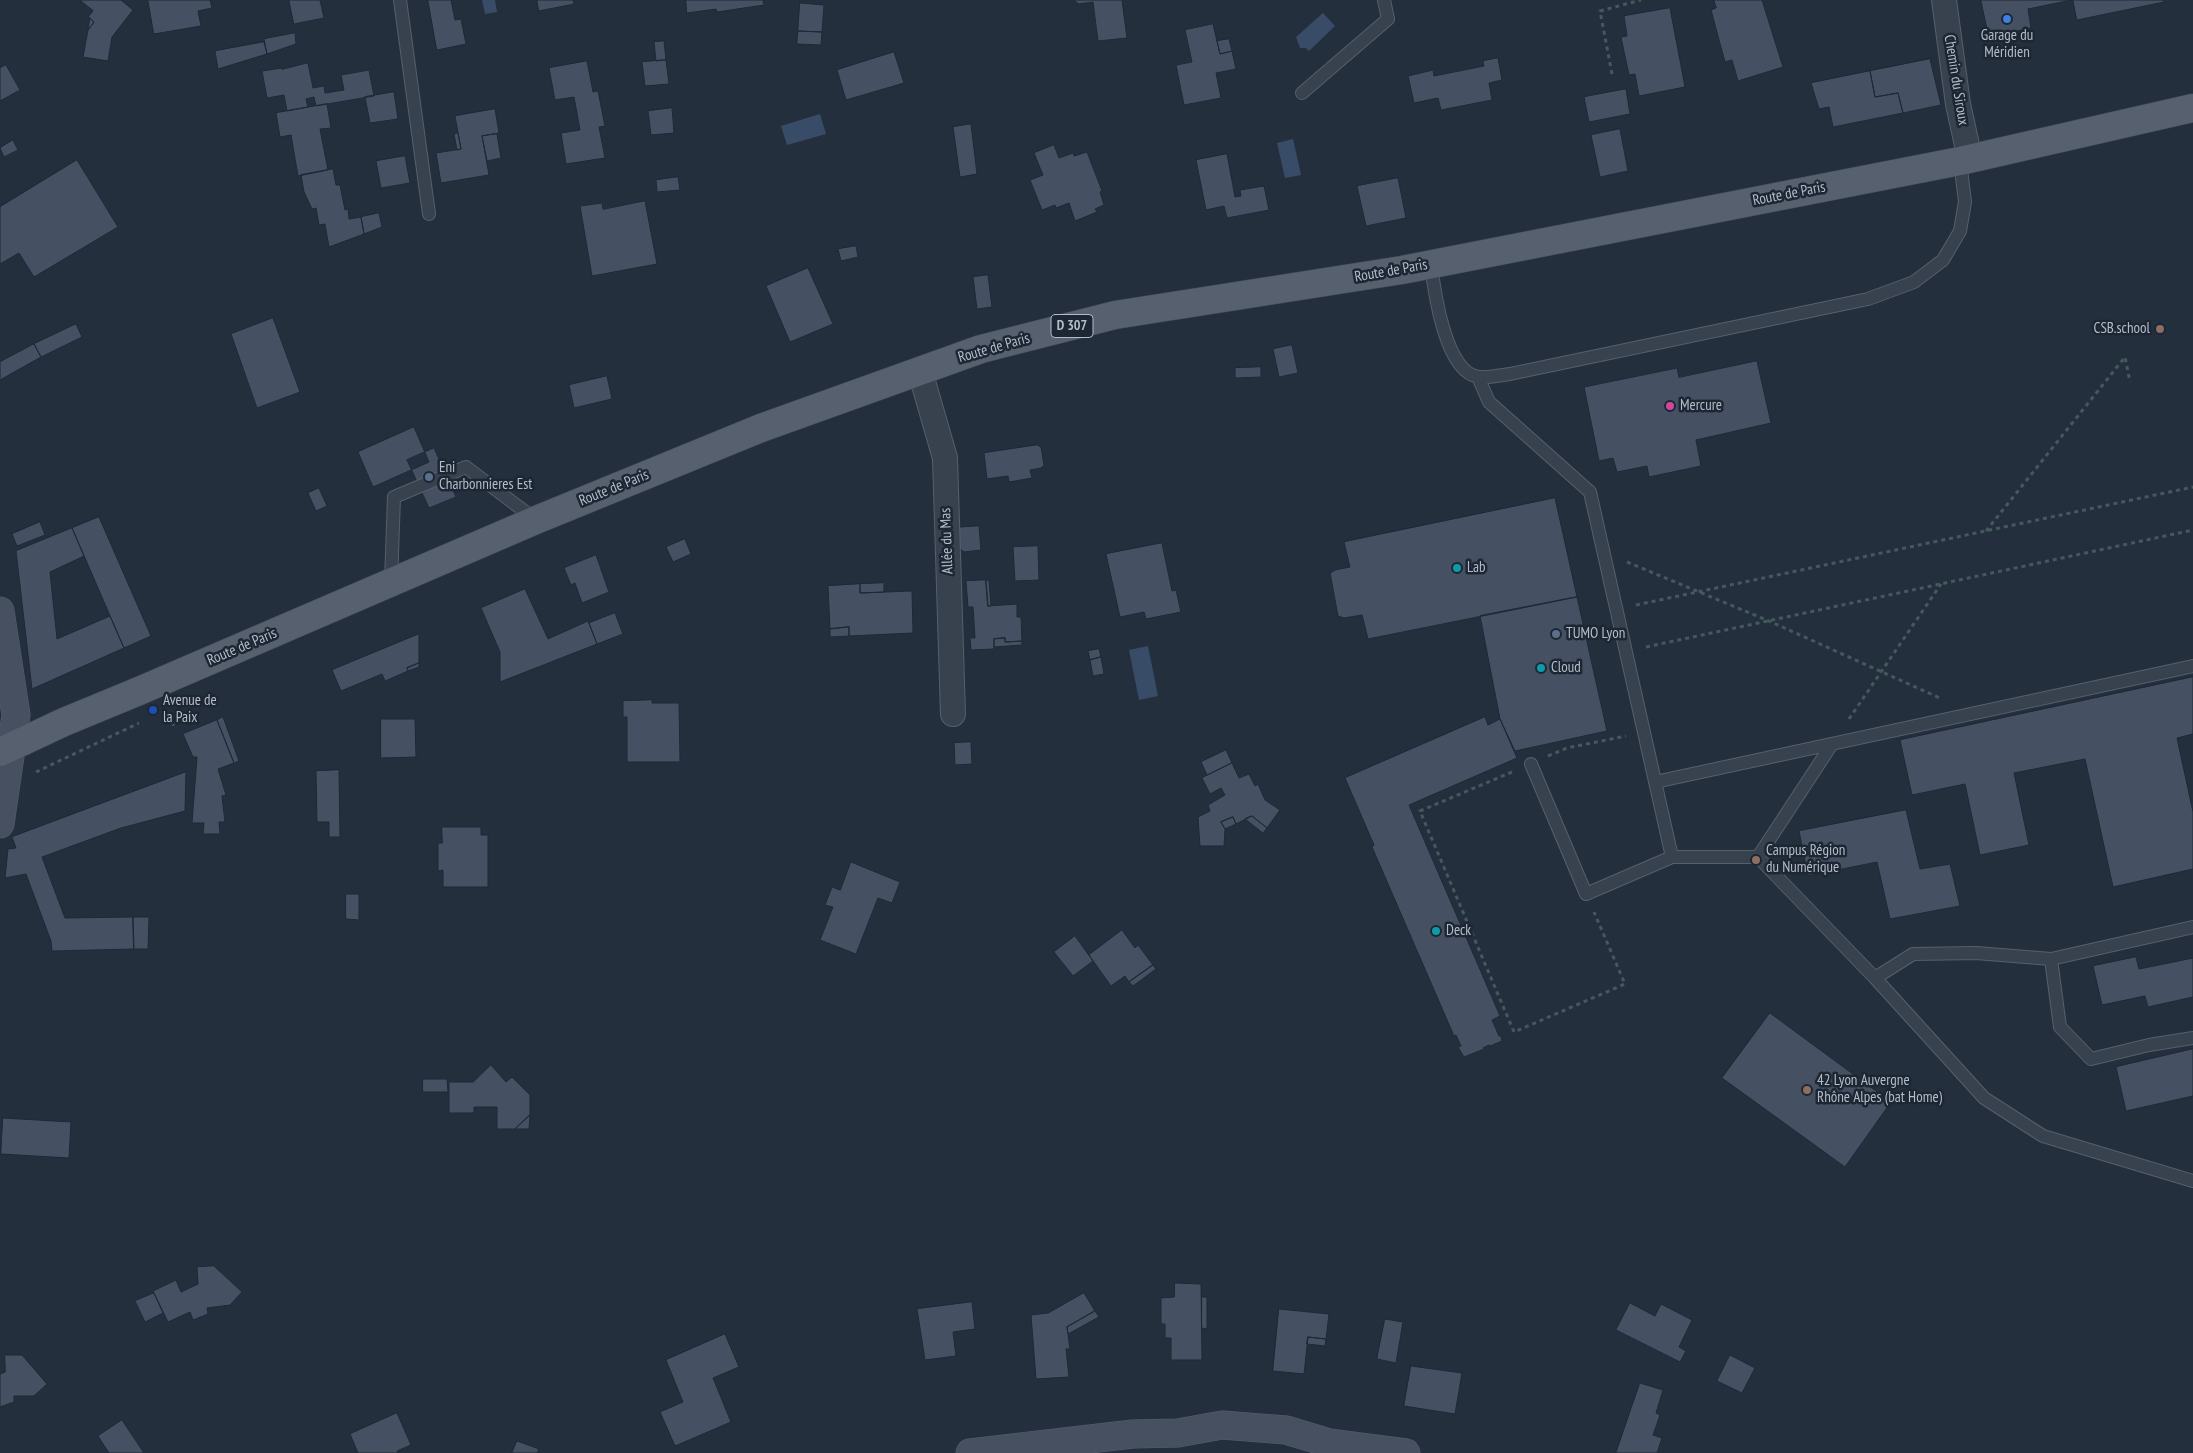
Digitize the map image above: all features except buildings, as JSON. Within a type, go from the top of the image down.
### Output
[{"type":"main road","name":"Route de Paris","points":[[5,750],[64,722],[536,520],[761,428],[981,349],[1115,315],[1431,264],[1965,160],[2193,108]]},
{"type":"street","name":"Chemin du Siroux","points":[[1944,0],[1965,160]]},
{"type":"street","name":"Allée du Mas","points":[[920,371],[945,458],[953,714]]},
{"type":"street","points":[[0,611],[16,715],[5,750],[0,824]]},
{"type":"street","points":[[970,1453],[1133,1434],[1180,1433],[1227,1444],[1260,1447],[1283,1448],[1329,1443],[1406,1453]]},
{"type":"lane","points":[[400,0],[430,214]]},
{"type":"lane","points":[[1302,93],[1388,19],[1384,0]]},
{"type":"lane","points":[[1478,377],[1510,374],[1868,299],[1914,282],[1944,260],[1960,231],[1965,202],[1965,160]]},
{"type":"lane","points":[[1431,264],[1438,314],[1451,349],[1464,368],[1478,377],[1489,402],[1590,492],[1672,857]]},
{"type":"lane","points":[[390,582],[394,497],[466,467],[536,520]]},
{"type":"lane","points":[[1655,782],[2193,666]]},
{"type":"lane","points":[[1758,857],[1832,744]]},
{"type":"lane","points":[[1531,764],[1586,894],[1672,857],[1758,857],[1875,978],[1984,1098],[2043,1136],[2193,1181]]},
{"type":"lane","points":[[1875,978],[1913,954],[1976,953],[2050,959],[2193,927]]},
{"type":"lane","points":[[2050,959],[2060,1027],[2091,1058],[2193,1038]]},
{"type":"path","points":[[1612,74],[1600,10],[1642,0]]},
{"type":"path","points":[[1985,531],[2125,357],[2130,382]]},
{"type":"path","points":[[1616,609],[2193,488]]},
{"type":"path","points":[[1626,651],[2193,530]]},
{"type":"path","points":[[1603,552],[1769,621],[1882,674],[1974,713]]},
{"type":"path","points":[[1832,744],[1882,674],[1941,584]]},
{"type":"path","points":[[172,722],[174,726]]},
{"type":"path","points":[[1586,894],[1625,984],[1514,1032],[1420,810],[1567,748],[1619,738]]},
{"type":"water","points":[[482,0],[495,0],[497,12],[485,14]]},
{"type":"water","points":[[1323,13],[1335,26],[1309,51],[1306,48],[1300,48],[1296,37]]},
{"type":"water","points":[[820,114],[826,134],[787,145],[781,126]]},
{"type":"water","points":[[1293,139],[1301,175],[1285,178],[1277,143]]},
{"type":"water","points":[[1148,646],[1158,696],[1139,700],[1129,650]]},
{"type":"place","name":"Garage du Méridien","points":[[2007,19]]},
{"type":"place","name":"CSB.school","points":[[2160,329]]},
{"type":"place","name":"Mercure","points":[[1670,406]]},
{"type":"place","name":"Eni Charbonnieres Est","points":[[429,477]]},
{"type":"place","name":"Lab","points":[[1457,568]]},
{"type":"place","name":"TUMO Lyon","points":[[1556,634]]},
{"type":"place","name":"Cloud","points":[[1541,668]]},
{"type":"place","name":"Avenue de la Paix","points":[[153,710]]},
{"type":"place","name":"Campus Région du Numérique","points":[[1756,860]]},
{"type":"place","name":"Deck","points":[[1436,931]]},
{"type":"place","name":"42 Lyon Auvergne Rhône Alpes (bat Home)","points":[[1807,1090]]}]
